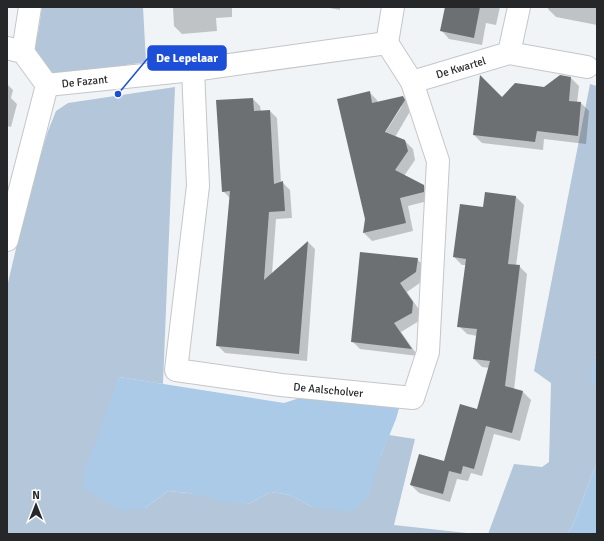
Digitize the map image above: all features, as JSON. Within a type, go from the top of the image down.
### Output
[{"type":"street","points":[[30,7],[15,50],[47,85]]},
{"type":"street","points":[[387,43],[393,7]]},
{"type":"street","points":[[508,53],[519,7]]},
{"type":"street","name":"De Fazant","points":[[7,240],[47,85],[193,70],[387,43]]},
{"type":"street","name":"De Aalscholver","points":[[193,70],[198,186],[176,370],[281,385],[413,398],[428,352],[438,161],[412,82],[387,43]]},
{"type":"street","name":"De Kwartel","points":[[412,82],[508,53],[587,67]]},
{"type":"shaded area","points":[[42,7],[143,7],[146,62],[53,76],[27,53],[38,34]]},
{"type":"shaded area","points":[[590,84],[597,86],[597,352],[591,376],[597,387],[597,462],[568,534],[488,534],[514,464],[542,467],[549,462],[551,383],[534,371]]},
{"type":"shaded area","points":[[175,87],[163,384],[119,377],[113,396],[145,508],[168,491],[188,493],[248,504],[271,492],[290,495],[312,507],[381,456],[389,435],[415,439],[394,525],[476,534],[7,534],[7,287],[29,193],[48,131],[56,111],[68,103]]},
{"type":"shaded area","points":[[597,352],[597,387],[590,376]]},
{"type":"shaded area","points":[[119,377],[284,403],[315,393],[400,405],[381,456],[369,496],[352,512],[312,507],[290,495],[271,492],[248,504],[231,503],[188,493],[168,491],[145,508],[120,511],[83,487],[84,473]]},
{"type":"shaded area","points":[[597,462],[597,534],[568,534],[574,522]]},
{"type":"building","points":[[445,7],[480,7],[474,38],[440,31]]},
{"type":"building","points":[[480,75],[502,97],[515,83],[544,87],[560,75],[571,77],[569,101],[581,102],[578,136],[537,131],[535,142],[473,135]]},
{"type":"building","points":[[370,91],[372,103],[403,96],[405,100],[385,132],[405,140],[408,151],[395,170],[424,185],[424,192],[400,198],[406,223],[363,233],[365,219],[337,99]]},
{"type":"building","points":[[253,98],[254,111],[270,110],[274,184],[283,181],[285,211],[269,212],[264,280],[308,241],[299,354],[216,346],[230,191],[222,192],[216,100]]},
{"type":"building","points":[[485,192],[516,196],[508,264],[520,265],[505,386],[523,391],[512,433],[486,426],[474,469],[463,466],[461,474],[449,471],[443,494],[410,485],[419,454],[444,461],[460,404],[477,409],[490,361],[473,359],[477,329],[457,327],[466,259],[453,257],[460,204],[483,207]]},
{"type":"building","points":[[360,252],[418,258],[416,272],[400,283],[413,302],[412,313],[394,323],[412,349],[351,342]]},
{"type":"place","name":"De Lepelaar","points":[[118,94]]}]
